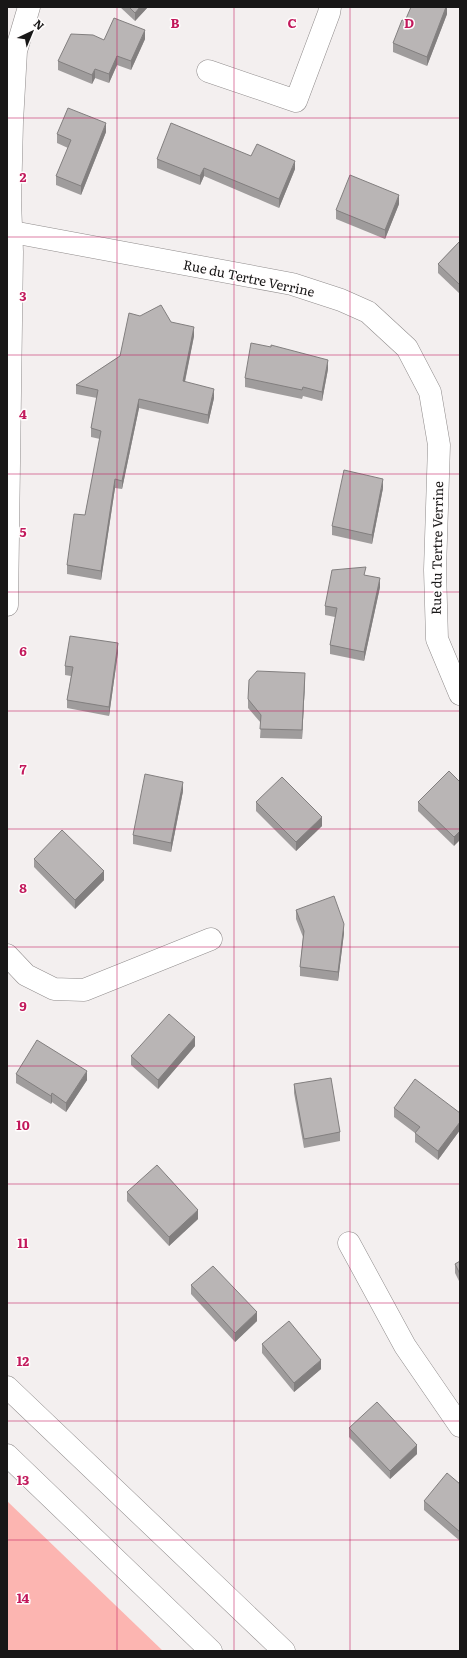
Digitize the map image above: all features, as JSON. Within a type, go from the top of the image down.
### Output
[{"type":"street","points":[[7,605],[12,122],[16,50],[29,7]]},
{"type":"street","points":[[208,71],[296,101],[330,13],[330,7]]},
{"type":"street","name":"Rue du Tertre Verrine","points":[[10,232],[292,284],[341,300],[368,312],[406,348],[430,392],[439,445],[435,570],[437,639],[460,694]]},
{"type":"street","points":[[7,955],[26,975],[54,989],[84,990],[211,939]]},
{"type":"street","points":[[349,1243],[405,1346],[460,1426]]},
{"type":"street","points":[[7,1387],[284,1651]]},
{"type":"street","points":[[7,1455],[212,1651]]},
{"type":"shaded area","points":[[7,1501],[163,1651],[7,1651]]},
{"type":"building","points":[[129,7],[140,7],[135,13]]},
{"type":"building","points":[[411,7],[446,7],[427,57],[393,43],[402,20],[405,21]]},
{"type":"building","points":[[114,18],[145,30],[131,61],[117,56],[109,74],[95,69],[92,75],[58,61],[71,34],[93,35],[104,40]]},
{"type":"building","points":[[68,108],[106,123],[81,186],[56,176],[71,140],[57,134]]},
{"type":"building","points":[[171,123],[251,156],[257,144],[295,161],[279,199],[204,168],[200,176],[157,159]]},
{"type":"building","points":[[350,175],[399,195],[385,230],[336,210]]},
{"type":"building","points":[[460,241],[460,285],[438,264]]},
{"type":"building","points":[[161,305],[171,322],[194,327],[183,381],[214,389],[208,415],[139,399],[122,481],[115,479],[101,571],[67,565],[74,514],[85,515],[101,431],[91,428],[98,390],[76,385],[120,356],[129,313],[140,316]]},
{"type":"building","points":[[251,343],[271,347],[271,345],[328,360],[322,392],[303,387],[302,390],[245,378]]},
{"type":"building","points":[[344,470],[383,479],[372,535],[332,526]]},
{"type":"building","points":[[366,567],[364,575],[380,578],[364,652],[330,645],[337,608],[325,606],[332,570]]},
{"type":"building","points":[[70,636],[118,643],[109,707],[67,700],[73,667],[65,666]]},
{"type":"building","points":[[257,671],[305,673],[302,730],[260,729],[261,715],[248,699],[249,680]]},
{"type":"building","points":[[449,771],[460,782],[460,831],[454,837],[418,802]]},
{"type":"building","points":[[145,774],[183,782],[171,843],[133,835]]},
{"type":"building","points":[[282,777],[322,817],[296,842],[256,802]]},
{"type":"building","points":[[62,830],[104,871],[75,900],[34,859]]},
{"type":"building","points":[[334,896],[344,924],[338,972],[300,967],[304,931],[296,910]]},
{"type":"building","points":[[169,1014],[195,1037],[158,1080],[131,1056]]},
{"type":"building","points":[[37,1040],[87,1071],[66,1103],[52,1093],[51,1096],[16,1074]]},
{"type":"building","points":[[331,1078],[340,1132],[304,1139],[294,1084]]},
{"type":"building","points":[[415,1079],[460,1113],[460,1122],[438,1151],[415,1133],[420,1127],[394,1108]]},
{"type":"building","points":[[157,1165],[198,1210],[169,1237],[127,1192]]},
{"type":"building","points":[[460,1261],[460,1274],[455,1264]]},
{"type":"building","points":[[213,1266],[257,1312],[235,1333],[191,1285]]},
{"type":"building","points":[[289,1321],[321,1360],[294,1383],[262,1344]]},
{"type":"building","points":[[377,1402],[417,1445],[390,1471],[349,1428]]},
{"type":"building","points":[[447,1473],[460,1484],[460,1532],[424,1501]]}]
